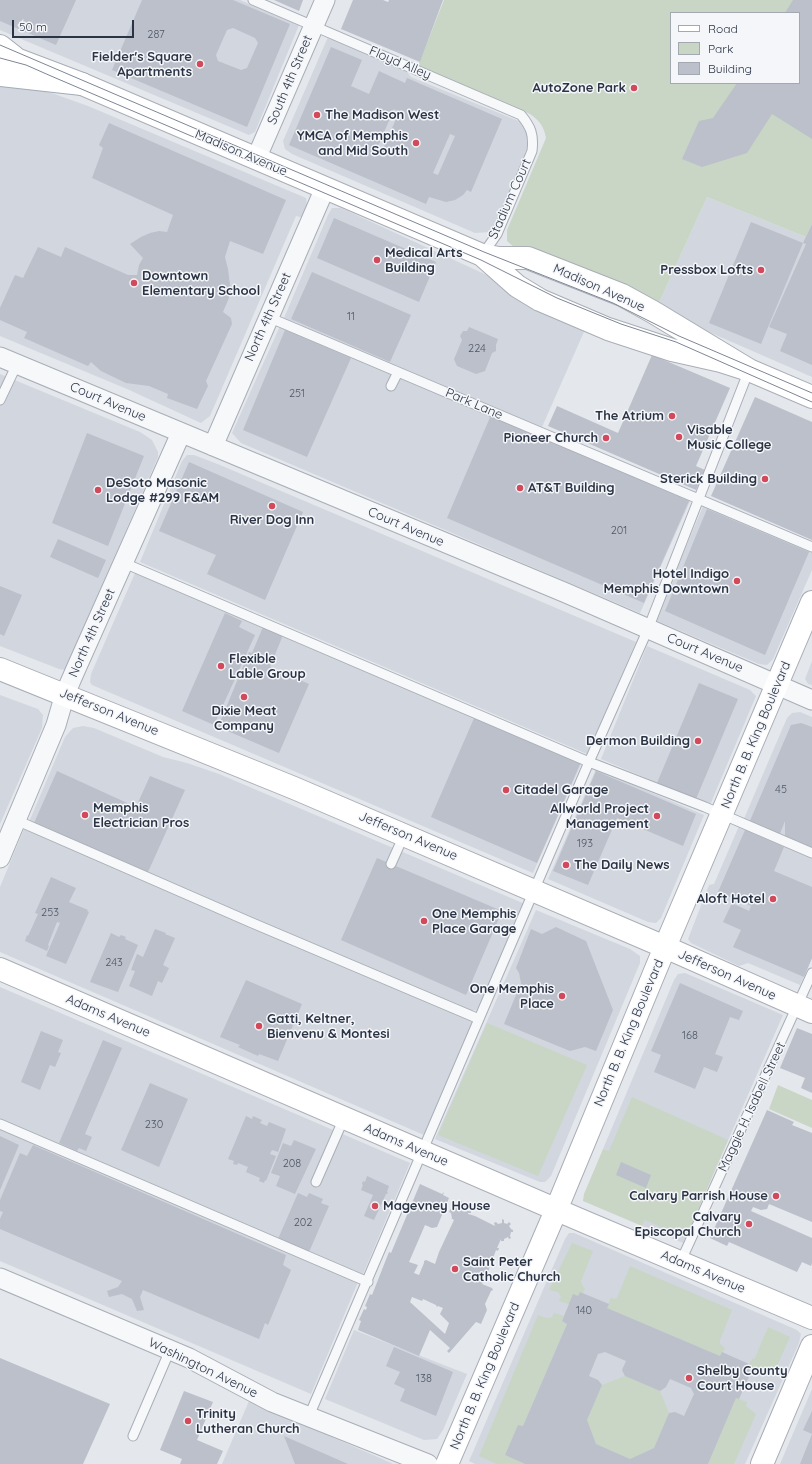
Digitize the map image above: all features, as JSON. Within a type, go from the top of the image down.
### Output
[{"type":"street","name":"South 4th Street","points":[[256,159],[325,0]]},
{"type":"street","name":"Madison Avenue","points":[[5,52],[482,255],[499,258],[528,258],[622,295],[748,370]]},
{"type":"street","points":[[0,75],[82,84]]},
{"type":"street","name":"North 4th Street","points":[[213,446],[325,188]]},
{"type":"street","name":"Madison Avenue","points":[[482,255],[517,286],[540,300],[601,326],[672,350],[721,361],[748,370],[812,397]]},
{"type":"street","name":"Court Avenue","points":[[5,362],[213,446],[566,593],[812,700]]},
{"type":"street","name":"North 4th Street","points":[[0,858],[56,725],[65,694],[181,433]]},
{"type":"street","name":"North B. B. King Boulevard","points":[[447,1464],[556,1210],[665,947],[812,602]]},
{"type":"street","name":"Jefferson Avenue","points":[[0,669],[220,757],[665,947],[805,1009]]},
{"type":"street","name":"Adams Avenue","points":[[0,970],[556,1210],[812,1318]]},
{"type":"street","name":"Washington Avenue","points":[[0,1278],[189,1358],[272,1402],[428,1464]]},
{"type":"street","points":[[762,1464],[812,1346]]},
{"type":"lane","name":"Floyd Alley","points":[[252,0],[521,115],[528,123],[532,131],[533,141]]},
{"type":"lane","name":"Stadium Court","points":[[482,255],[497,234],[532,151],[533,141]]},
{"type":"lane","name":"Park Lane","points":[[268,317],[812,547]]},
{"type":"lane","points":[[0,400],[5,362]]},
{"type":"lane","points":[[309,1416],[368,1282],[589,762],[648,629],[748,370]]},
{"type":"lane","points":[[391,386],[398,372]]},
{"type":"lane","points":[[124,563],[589,762],[705,807],[812,853]]},
{"type":"lane","points":[[16,820],[243,920],[479,1019]]},
{"type":"lane","points":[[391,864],[404,835]]},
{"type":"lane","name":"Maggie H. Isabell Street","points":[[680,1263],[805,1009],[812,973]]},
{"type":"lane","points":[[316,1182],[344,1118]]},
{"type":"lane","points":[[0,1124],[368,1282]]},
{"type":"lane","points":[[134,1436],[170,1350]]},
{"type":"shaded area","points":[[0,0],[240,0],[299,25],[255,132],[249,135],[0,30]]},
{"type":"shaded area","points":[[328,37],[407,72],[411,77],[521,122],[528,139],[527,148],[496,224],[491,232],[475,233],[292,154],[285,149],[283,141]]},
{"type":"shaded area","name":"Downtown Elementary School","points":[[0,80],[46,91],[88,106],[306,198],[307,206],[304,218],[296,216],[210,416],[201,423],[127,389],[0,336]]},
{"type":"shaded area","points":[[707,197],[806,237],[812,224],[812,377],[709,332],[689,325],[657,307]]},
{"type":"shaded area","points":[[332,208],[341,208],[352,213],[491,277],[587,325],[542,427],[284,318]]},
{"type":"shaded area","points":[[280,326],[691,499],[640,613],[241,443],[232,433]]},
{"type":"shaded area","points":[[0,374],[140,432],[152,440],[158,452],[158,457],[65,670],[0,646]]},
{"type":"shaded area","points":[[187,455],[194,455],[220,465],[636,642],[587,754],[140,562],[182,461]]},
{"type":"shaded area","name":"Hotel Indigo Memphis Downtown","points":[[704,504],[812,552],[812,570],[773,659],[767,665],[759,664],[655,620]]},
{"type":"shaded area","points":[[135,573],[582,762],[533,873],[92,685],[90,682],[91,674]]},
{"type":"shaded area","points":[[647,646],[750,690],[756,696],[710,805],[601,759]]},
{"type":"shaded area","points":[[812,661],[812,685],[808,684],[805,679]]},
{"type":"shaded area","points":[[0,695],[38,709],[43,715],[42,728],[0,824]]},
{"type":"shaded area","points":[[800,712],[812,717],[812,849],[743,821],[787,718],[792,713]]},
{"type":"shaded area","points":[[83,726],[94,728],[163,757],[187,763],[219,774],[525,904],[477,1010],[469,1011],[463,1009],[29,822],[65,737],[73,728]]},
{"type":"shaded area","points":[[596,769],[704,815],[661,918],[656,923],[648,922],[548,879]]},
{"type":"shaded area","name":"Aloft Hotel","points":[[739,826],[812,858],[812,958],[800,985],[748,963],[739,966],[691,943],[688,939],[709,885],[714,884]]},
{"type":"shaded area","points":[[24,829],[473,1022],[424,1135],[0,952],[0,887]]},
{"type":"shaded area","points":[[536,910],[630,949],[640,956],[640,963],[551,1176],[545,1182],[540,1182],[435,1139]]},
{"type":"shaded area","points":[[685,973],[783,1015],[683,1243],[642,1226],[667,1166],[651,1170],[603,1149],[674,980],[678,974]]},
{"type":"shaded area","points":[[0,987],[410,1163],[363,1274],[0,1119]]},
{"type":"shaded area","points":[[0,1128],[358,1282],[311,1394],[0,1261]]},
{"type":"shaded area","points":[[569,1233],[574,1233],[797,1330],[801,1334],[799,1343],[745,1464],[475,1464],[469,1461],[565,1239]]},
{"type":"shaded area","points":[[354,1330],[467,1374],[443,1430],[437,1439],[424,1440],[325,1399]]},
{"type":"shaded area","points":[[812,1389],[812,1464],[780,1464]]},
{"type":"shaded area","points":[[249,1401],[380,1458],[393,1464],[222,1464]]},
{"type":"green space","points":[[444,0],[812,0],[812,224],[806,237],[707,197],[657,307],[567,266],[514,247],[507,241],[507,230],[546,138],[543,127],[530,114],[418,66]]},
{"type":"green space","points":[[487,1023],[587,1065],[538,1176],[438,1135]]},
{"type":"green space","points":[[778,1085],[812,1100],[812,1128],[769,1109]]},
{"type":"green space","points":[[632,1097],[728,1140],[686,1238],[645,1220],[642,1226],[583,1201],[584,1194],[603,1149],[609,1151]]},
{"type":"green space","points":[[572,1243],[593,1251],[581,1281],[585,1288],[583,1293],[580,1292],[578,1296],[569,1304],[559,1301],[561,1297],[558,1292],[549,1290]]},
{"type":"green space","points":[[630,1266],[732,1310],[720,1340],[720,1344],[725,1348],[720,1356],[607,1308],[611,1297],[614,1299],[617,1298]]},
{"type":"green space","points":[[554,1313],[564,1316],[562,1321],[567,1324],[523,1426],[518,1425],[505,1455],[525,1464],[497,1464],[479,1456],[538,1315],[547,1318],[552,1317]]},
{"type":"green space","points":[[768,1327],[790,1337],[772,1377],[763,1372],[760,1374],[747,1368],[752,1359],[755,1358]]},
{"type":"green space","points":[[625,1376],[660,1391],[669,1413],[654,1448],[630,1459],[596,1444],[587,1420],[602,1385]]},
{"type":"green space","points":[[736,1398],[747,1402],[746,1406],[756,1414],[734,1464],[708,1464]]},
{"type":"building","points":[[0,0],[76,0],[56,45],[0,21]]},
{"type":"building","name":"Fielder's Square Apartments","points":[[142,0],[233,0],[290,24],[247,127],[112,70]],"holes":[[[233,28],[255,38],[258,43],[247,68],[241,70],[218,61],[216,55],[227,30]]]},
{"type":"building","points":[[274,0],[303,0],[299,11]]},
{"type":"building","points":[[353,0],[383,0],[388,2],[389,0],[443,0],[420,62],[341,29]]},
{"type":"building","points":[[793,0],[812,0],[812,139],[772,114],[747,153],[702,167],[682,159],[699,121],[713,118],[736,84],[800,84],[800,12],[786,12]]},
{"type":"building","points":[[331,47],[362,60],[351,86],[369,94],[379,71],[405,83],[407,78],[502,119],[471,192],[467,190],[463,195],[455,200],[446,202],[429,197],[426,204],[289,145]],"holes":[[[394,109],[399,112],[381,154],[376,151]],[[450,134],[455,136],[438,175],[433,173]]]},
{"type":"building","points":[[109,123],[286,200],[263,254],[230,241],[225,257],[231,293],[223,312],[231,318],[232,324],[206,381],[208,386],[197,409],[167,398],[168,394],[149,386],[126,383],[101,371],[91,362],[88,366],[24,338],[27,332],[0,320],[0,308],[15,275],[23,278],[38,247],[61,257],[65,247],[128,275],[137,275],[139,265],[143,258],[130,244],[150,233],[159,231],[167,232],[173,215],[92,178],[103,148],[99,145]]},
{"type":"building","name":"Medical Arts Building","points":[[334,218],[436,262],[419,302],[317,258]]},
{"type":"building","name":"Pressbox Lofts","points":[[751,222],[803,243],[761,344],[709,323]]},
{"type":"building","points":[[812,224],[812,365],[780,351],[787,334],[769,327],[806,244],[803,243]]},
{"type":"building","points":[[312,272],[411,315],[390,362],[291,319]]},
{"type":"building","points":[[469,327],[498,339],[496,351],[492,353],[485,371],[476,374],[457,366],[454,359],[462,340],[460,336],[463,331],[467,331]]},
{"type":"building","points":[[285,330],[351,358],[307,457],[243,430]]},
{"type":"building","name":"The Atrium","points":[[652,355],[730,388],[696,466],[705,470],[696,490],[548,426],[557,406],[618,433]]},
{"type":"building","name":"Sterick Building","points":[[755,397],[812,422],[812,540],[711,496]]},
{"type":"building","points":[[491,415],[689,501],[644,603],[447,518]]},
{"type":"building","name":"DeSoto Masonic Lodge #299 F&AM","points":[[87,433],[144,456],[108,546],[52,523]]},
{"type":"building","points":[[189,462],[303,512],[265,600],[207,574],[216,555],[159,531]]},
{"type":"building","name":"Hotel Indigo Memphis Downtown","points":[[707,509],[809,552],[765,655],[665,611]]},
{"type":"building","points":[[58,539],[106,560],[98,578],[50,557]]},
{"type":"building","points":[[0,586],[22,595],[4,636],[0,634]]},
{"type":"building","name":"Flexible Lable Group","points":[[225,613],[242,621],[239,627],[255,635],[214,725],[182,711]]},
{"type":"building","points":[[263,627],[283,635],[270,667],[309,684],[279,753],[218,727],[249,652],[252,653]]},
{"type":"building","name":"Dermon Building","points":[[699,683],[738,699],[696,799],[657,783]]},
{"type":"building","name":"Citadel Garage","points":[[475,716],[581,762],[537,863],[431,817]]},
{"type":"building","points":[[801,723],[812,727],[812,848],[785,836],[785,821],[779,836],[749,823],[791,725]]},
{"type":"building","points":[[57,771],[136,807],[150,776],[185,790],[148,872],[34,823]]},
{"type":"building","points":[[596,771],[696,814],[683,846],[617,818],[588,885],[553,871]]},
{"type":"building","name":"Aloft Hotel","points":[[745,830],[784,847],[774,871],[812,887],[812,958],[804,977],[733,947],[741,930],[723,922],[732,903],[749,911],[751,906],[718,892]]},
{"type":"building","name":"One Memphis Place Garage","points":[[377,858],[502,911],[466,995],[341,940]]},
{"type":"building","points":[[51,877],[76,888],[69,902],[88,910],[87,911],[89,912],[66,964],[46,956],[60,923],[57,922],[47,951],[25,941],[38,914],[35,913]]},
{"type":"building","name":"One Memphis Place","points":[[556,927],[586,941],[613,1010],[596,1051],[585,1047],[570,1051],[504,1024],[521,983],[519,973],[516,968],[531,929],[542,934]]},
{"type":"building","points":[[155,929],[175,938],[163,965],[169,968],[162,983],[158,981],[152,996],[129,986],[135,971],[131,970],[137,954],[143,957]]},
{"type":"building","points":[[111,933],[119,937],[121,935],[126,937],[125,939],[138,945],[118,992],[90,982]]},
{"type":"building","name":"Gatti, Keltner, Bienvenu & Montesi","points":[[246,980],[302,1004],[278,1061],[259,1054],[258,1056],[238,1047],[240,1045],[220,1037]]},
{"type":"building","points":[[680,983],[743,1011],[739,1020],[730,1017],[715,1054],[723,1057],[717,1072],[704,1067],[695,1089],[654,1072],[661,1055],[651,1051]]},
{"type":"building","points":[[797,1028],[812,1034],[812,1093],[801,1088],[805,1078],[780,1068]]},
{"type":"building","points":[[41,1031],[63,1040],[58,1052],[61,1053],[55,1067],[50,1065],[40,1090],[21,1082]]},
{"type":"building","points":[[103,1040],[122,1048],[85,1134],[92,1137],[86,1151],[79,1148],[77,1151],[59,1143]]},
{"type":"building","points":[[150,1083],[188,1099],[159,1167],[121,1150]]},
{"type":"building","points":[[767,1110],[794,1122],[792,1125],[812,1133],[812,1222],[769,1204],[767,1209],[761,1210],[753,1207],[751,1211],[812,1238],[811,1266],[802,1262],[797,1272],[729,1242],[727,1246],[710,1238]]},
{"type":"building","points":[[246,1116],[252,1119],[253,1116],[262,1120],[260,1123],[267,1126],[269,1122],[286,1129],[278,1152],[272,1150],[270,1154],[276,1156],[264,1183],[259,1181],[260,1178],[246,1172],[248,1167],[238,1163],[237,1165],[233,1164],[234,1161],[228,1159]]},
{"type":"building","points":[[0,1136],[19,1145],[0,1190]]},
{"type":"building","points":[[294,1140],[316,1149],[295,1194],[276,1186],[280,1176],[271,1173],[283,1143],[291,1146]]},
{"type":"building","points":[[33,1145],[286,1255],[283,1265],[291,1270],[268,1325],[265,1323],[259,1339],[143,1290],[140,1297],[144,1310],[137,1311],[132,1299],[122,1294],[109,1297],[107,1291],[118,1287],[122,1281],[0,1229],[0,1219],[3,1212],[0,1211],[0,1200],[20,1153],[27,1156]]},
{"type":"building","points":[[621,1162],[651,1175],[646,1188],[616,1175]]},
{"type":"building","name":"Magevney House","points":[[367,1176],[389,1186],[388,1192],[374,1220],[364,1216],[373,1195],[361,1190],[363,1181],[365,1182]]},
{"type":"building","name":"Saint Peter Catholic Church","points":[[420,1184],[442,1194],[444,1192],[443,1195],[449,1198],[437,1227],[432,1228],[425,1225],[409,1262],[418,1265],[414,1273],[419,1275],[424,1261],[426,1260],[435,1264],[454,1220],[451,1218],[451,1213],[449,1212],[453,1206],[452,1205],[459,1203],[459,1201],[462,1201],[465,1205],[469,1205],[466,1207],[468,1211],[471,1211],[471,1213],[468,1214],[495,1226],[494,1223],[496,1222],[498,1224],[502,1223],[502,1219],[504,1220],[504,1223],[507,1224],[509,1222],[511,1224],[509,1226],[513,1230],[510,1236],[511,1238],[509,1239],[508,1237],[504,1239],[504,1241],[501,1241],[501,1239],[497,1248],[499,1248],[498,1251],[496,1250],[492,1263],[482,1284],[492,1288],[493,1290],[491,1291],[485,1304],[487,1310],[481,1324],[476,1322],[449,1353],[447,1351],[450,1348],[430,1330],[419,1356],[358,1330],[361,1321],[359,1320],[364,1309],[366,1310],[367,1307],[365,1306],[370,1294],[372,1295],[389,1252],[391,1253]],"holes":[[[412,1297],[422,1301],[423,1299],[436,1305],[437,1307],[443,1308],[440,1314],[449,1323],[445,1334],[410,1302]]]},
{"type":"building","points":[[298,1193],[307,1197],[309,1193],[323,1199],[321,1203],[329,1206],[309,1252],[278,1239]]},
{"type":"building","name":"Shelby County Court House","points":[[580,1292],[609,1304],[607,1308],[720,1356],[722,1352],[749,1364],[747,1368],[752,1370],[739,1399],[736,1398],[708,1464],[525,1464],[505,1455],[518,1425],[523,1426],[567,1324],[562,1321],[573,1294],[578,1296]],"holes":[[[605,1352],[626,1361],[622,1370],[625,1376],[660,1391],[666,1387],[670,1379],[691,1388],[694,1394],[684,1416],[675,1412],[669,1413],[654,1448],[630,1459],[596,1444],[587,1420],[602,1385],[598,1380],[589,1376],[598,1354]]]},
{"type":"building","points":[[394,1347],[453,1372],[436,1416],[400,1401],[405,1389],[394,1384],[400,1372],[386,1366]]},
{"type":"building","points":[[0,1358],[110,1404],[83,1464],[0,1464]]},
{"type":"building","name":"Trinity Lutheran Church","points":[[184,1391],[213,1402],[197,1440],[223,1451],[217,1464],[180,1464],[182,1459],[160,1450]]},
{"type":"building","points":[[812,1411],[812,1434],[803,1430]]},
{"type":"building","points":[[812,1434],[812,1464],[800,1464]]},
{"type":"building","points":[[284,1436],[348,1464],[295,1464]]},
{"type":"tram line","points":[[0,45],[484,252],[613,303],[679,336],[812,393]]},
{"type":"tram line","points":[[0,58],[26,65],[481,260],[557,298],[621,324],[676,342],[812,402]]},
{"type":"place","name":"Fielder's Square Apartments","points":[[200,64]]},
{"type":"place","name":"AutoZone Park","points":[[634,88]]},
{"type":"place","name":"The Madison West","points":[[317,115]]},
{"type":"place","name":"YMCA of Memphis and Mid South","points":[[416,143]]},
{"type":"place","name":"Medical Arts Building","points":[[377,260]]},
{"type":"place","name":"Pressbox Lofts","points":[[761,270]]},
{"type":"place","name":"Downtown Elementary School","points":[[134,283]]},
{"type":"place","name":"The Atrium","points":[[672,416]]},
{"type":"place","name":"Visable Music College","points":[[679,437]]},
{"type":"place","name":"Pioneer Church","points":[[606,438]]},
{"type":"place","name":"Sterick Building","points":[[765,479]]},
{"type":"place","name":"AT&T Building","points":[[520,488]]},
{"type":"place","name":"DeSoto Masonic Lodge #299 F&AM","points":[[98,490]]},
{"type":"place","name":"River Dog Inn","points":[[272,506]]},
{"type":"place","name":"Hotel Indigo Memphis Downtown","points":[[737,581]]},
{"type":"place","name":"Flexible Lable Group","points":[[221,666]]},
{"type":"place","name":"Dixie Meat Company","points":[[244,697]]},
{"type":"place","name":"Dermon Building","points":[[698,741]]},
{"type":"place","name":"Citadel Garage","points":[[506,790]]},
{"type":"place","name":"Memphis Electrician Pros","points":[[85,815]]},
{"type":"place","name":"Allworld Project Management","points":[[657,816]]},
{"type":"place","name":"The Daily News","points":[[566,865]]},
{"type":"place","name":"Aloft Hotel","points":[[773,899]]},
{"type":"place","name":"One Memphis Place Garage","points":[[424,921]]},
{"type":"place","name":"One Memphis Place","points":[[562,996]]},
{"type":"place","name":"Gatti, Keltner, Bienvenu & Montesi","points":[[259,1026]]},
{"type":"place","name":"Calvary Parrish House","points":[[776,1196]]},
{"type":"place","name":"Magevney House","points":[[375,1206]]},
{"type":"place","name":"Calvary Episcopal Church","points":[[749,1224]]},
{"type":"place","name":"Saint Peter Catholic Church","points":[[455,1269]]},
{"type":"place","name":"Shelby County Court House","points":[[689,1378]]},
{"type":"place","name":"Trinity Lutheran Church","points":[[188,1421]]}]
